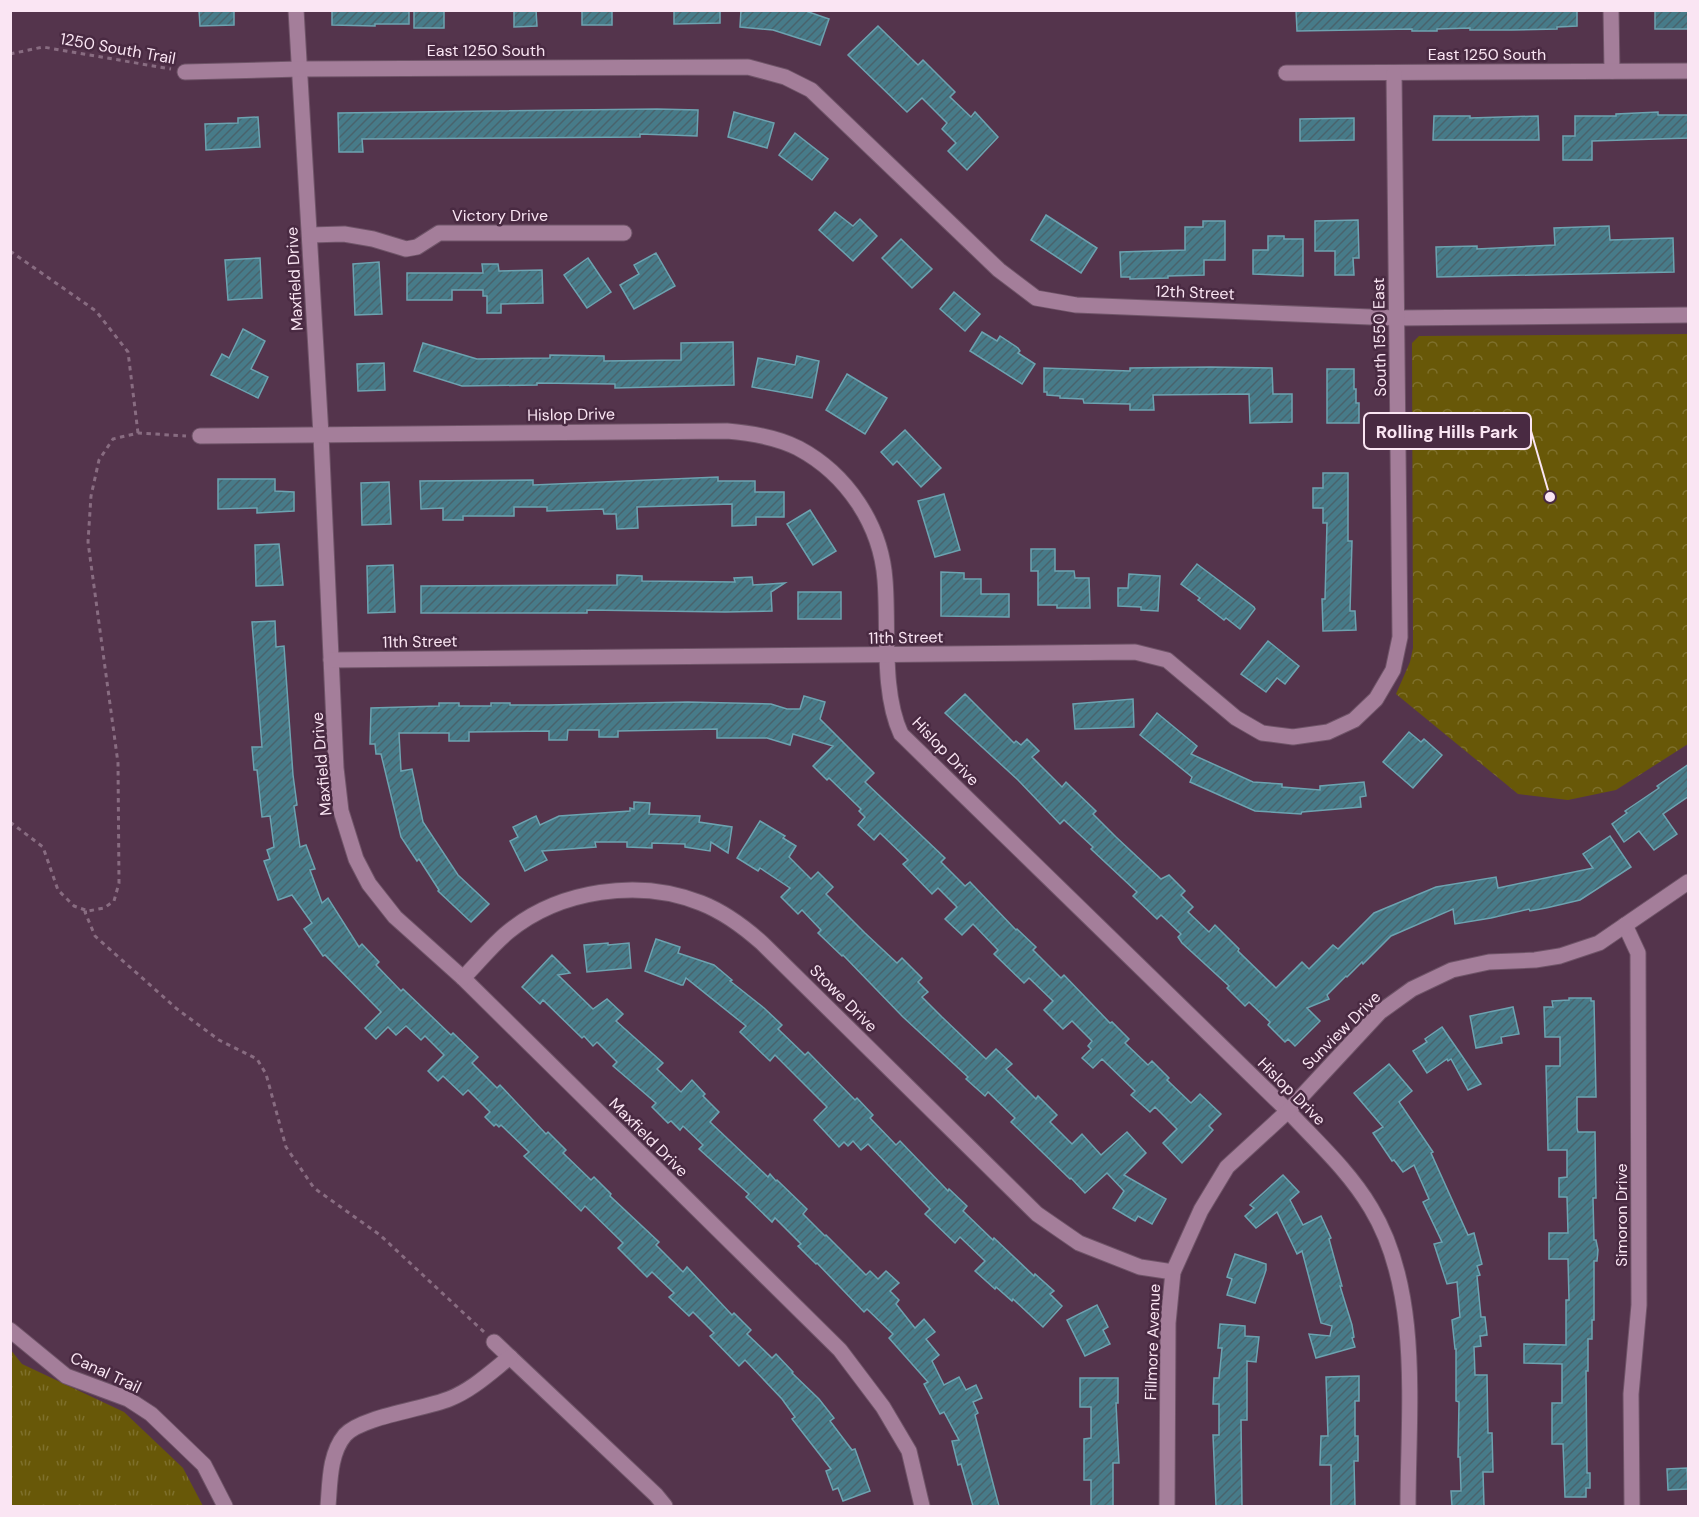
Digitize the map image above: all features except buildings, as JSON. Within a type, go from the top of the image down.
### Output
[{"type":"street","name":"Maxfield Drive","points":[[296,10],[321,435],[336,768],[341,810],[356,859],[369,884],[395,917],[463,978],[840,1350],[883,1407],[909,1451],[922,1506]]},
{"type":"street","points":[[1611,10],[1612,71]]},
{"type":"street","name":"East 1250 South","points":[[185,72],[300,69],[748,67],[785,77]]},
{"type":"street","name":"East 1250 South","points":[[1286,73],[1689,71]]},
{"type":"street","name":"South 1550 East","points":[[1394,73],[1400,637]]},
{"type":"street","name":"12th Street","points":[[785,77],[811,90],[999,270],[1036,298],[1076,305],[1396,318],[1689,315]]},
{"type":"street","name":"Victory Drive","points":[[310,235],[344,234],[406,249],[417,247],[439,233],[624,233]]},
{"type":"street","name":"Hislop Drive","points":[[200,436],[727,431],[754,433],[796,447],[816,459],[852,494],[875,534],[885,578],[890,698],[894,719],[901,734],[1337,1161],[1371,1208],[1392,1255],[1403,1295],[1409,1351],[1408,1506]]},
{"type":"street","name":"11th Street","points":[[331,660],[1135,652],[1167,660],[1236,718],[1262,733],[1293,738],[1328,732],[1354,720],[1376,699],[1393,670],[1400,637]]},
{"type":"street","name":"Sunview Drive","points":[[1287,1111],[1380,1012],[1412,989],[1452,970],[1489,962],[1535,960],[1560,956],[1599,943],[1689,882]]},
{"type":"street","name":"Stowe Drive","points":[[463,978],[507,933],[534,915],[564,902],[606,891],[624,890],[652,891],[699,902],[740,924],[762,942],[1037,1214],[1079,1243],[1140,1267],[1173,1272]]},
{"type":"street","name":"Simoron Drive","points":[[1625,925],[1638,953],[1639,1305],[1630,1394],[1632,1506]]},
{"type":"street","name":"Fillmore Avenue","points":[[1167,1506],[1168,1323],[1173,1272],[1202,1210],[1227,1167],[1287,1111]]},
{"type":"street","name":"Canal Trail","points":[[10,1330],[66,1376],[128,1399],[151,1414],[204,1465],[225,1506]]},
{"type":"street","points":[[494,1342],[665,1506]]},
{"type":"street","points":[[328,1506],[336,1451],[346,1434],[366,1423],[449,1399],[470,1388],[510,1357]]},
{"type":"path","name":"1250 South Trail","points":[[10,54],[43,47],[185,72]]},
{"type":"path","points":[[10,251],[96,311],[128,352],[138,434]]},
{"type":"path","points":[[10,822],[43,847],[58,890],[74,906],[86,912],[104,908],[114,901],[119,883],[118,763],[88,542],[91,496],[99,459],[113,439],[138,434],[200,436]]},
{"type":"path","points":[[86,912],[95,936],[177,1008],[219,1040],[257,1059],[266,1074],[286,1148],[314,1188],[380,1235],[494,1342]]},
{"type":"green space","points":[[1688,334],[1688,744],[1616,790],[1568,800],[1518,794],[1396,694],[1410,662],[1413,648],[1412,343],[1419,336]]},
{"type":"green space","points":[[10,1349],[22,1364],[124,1412],[183,1468],[203,1506],[11,1506]]},
{"type":"place","name":"Rolling Hills Park","points":[[1550,497]]}]
